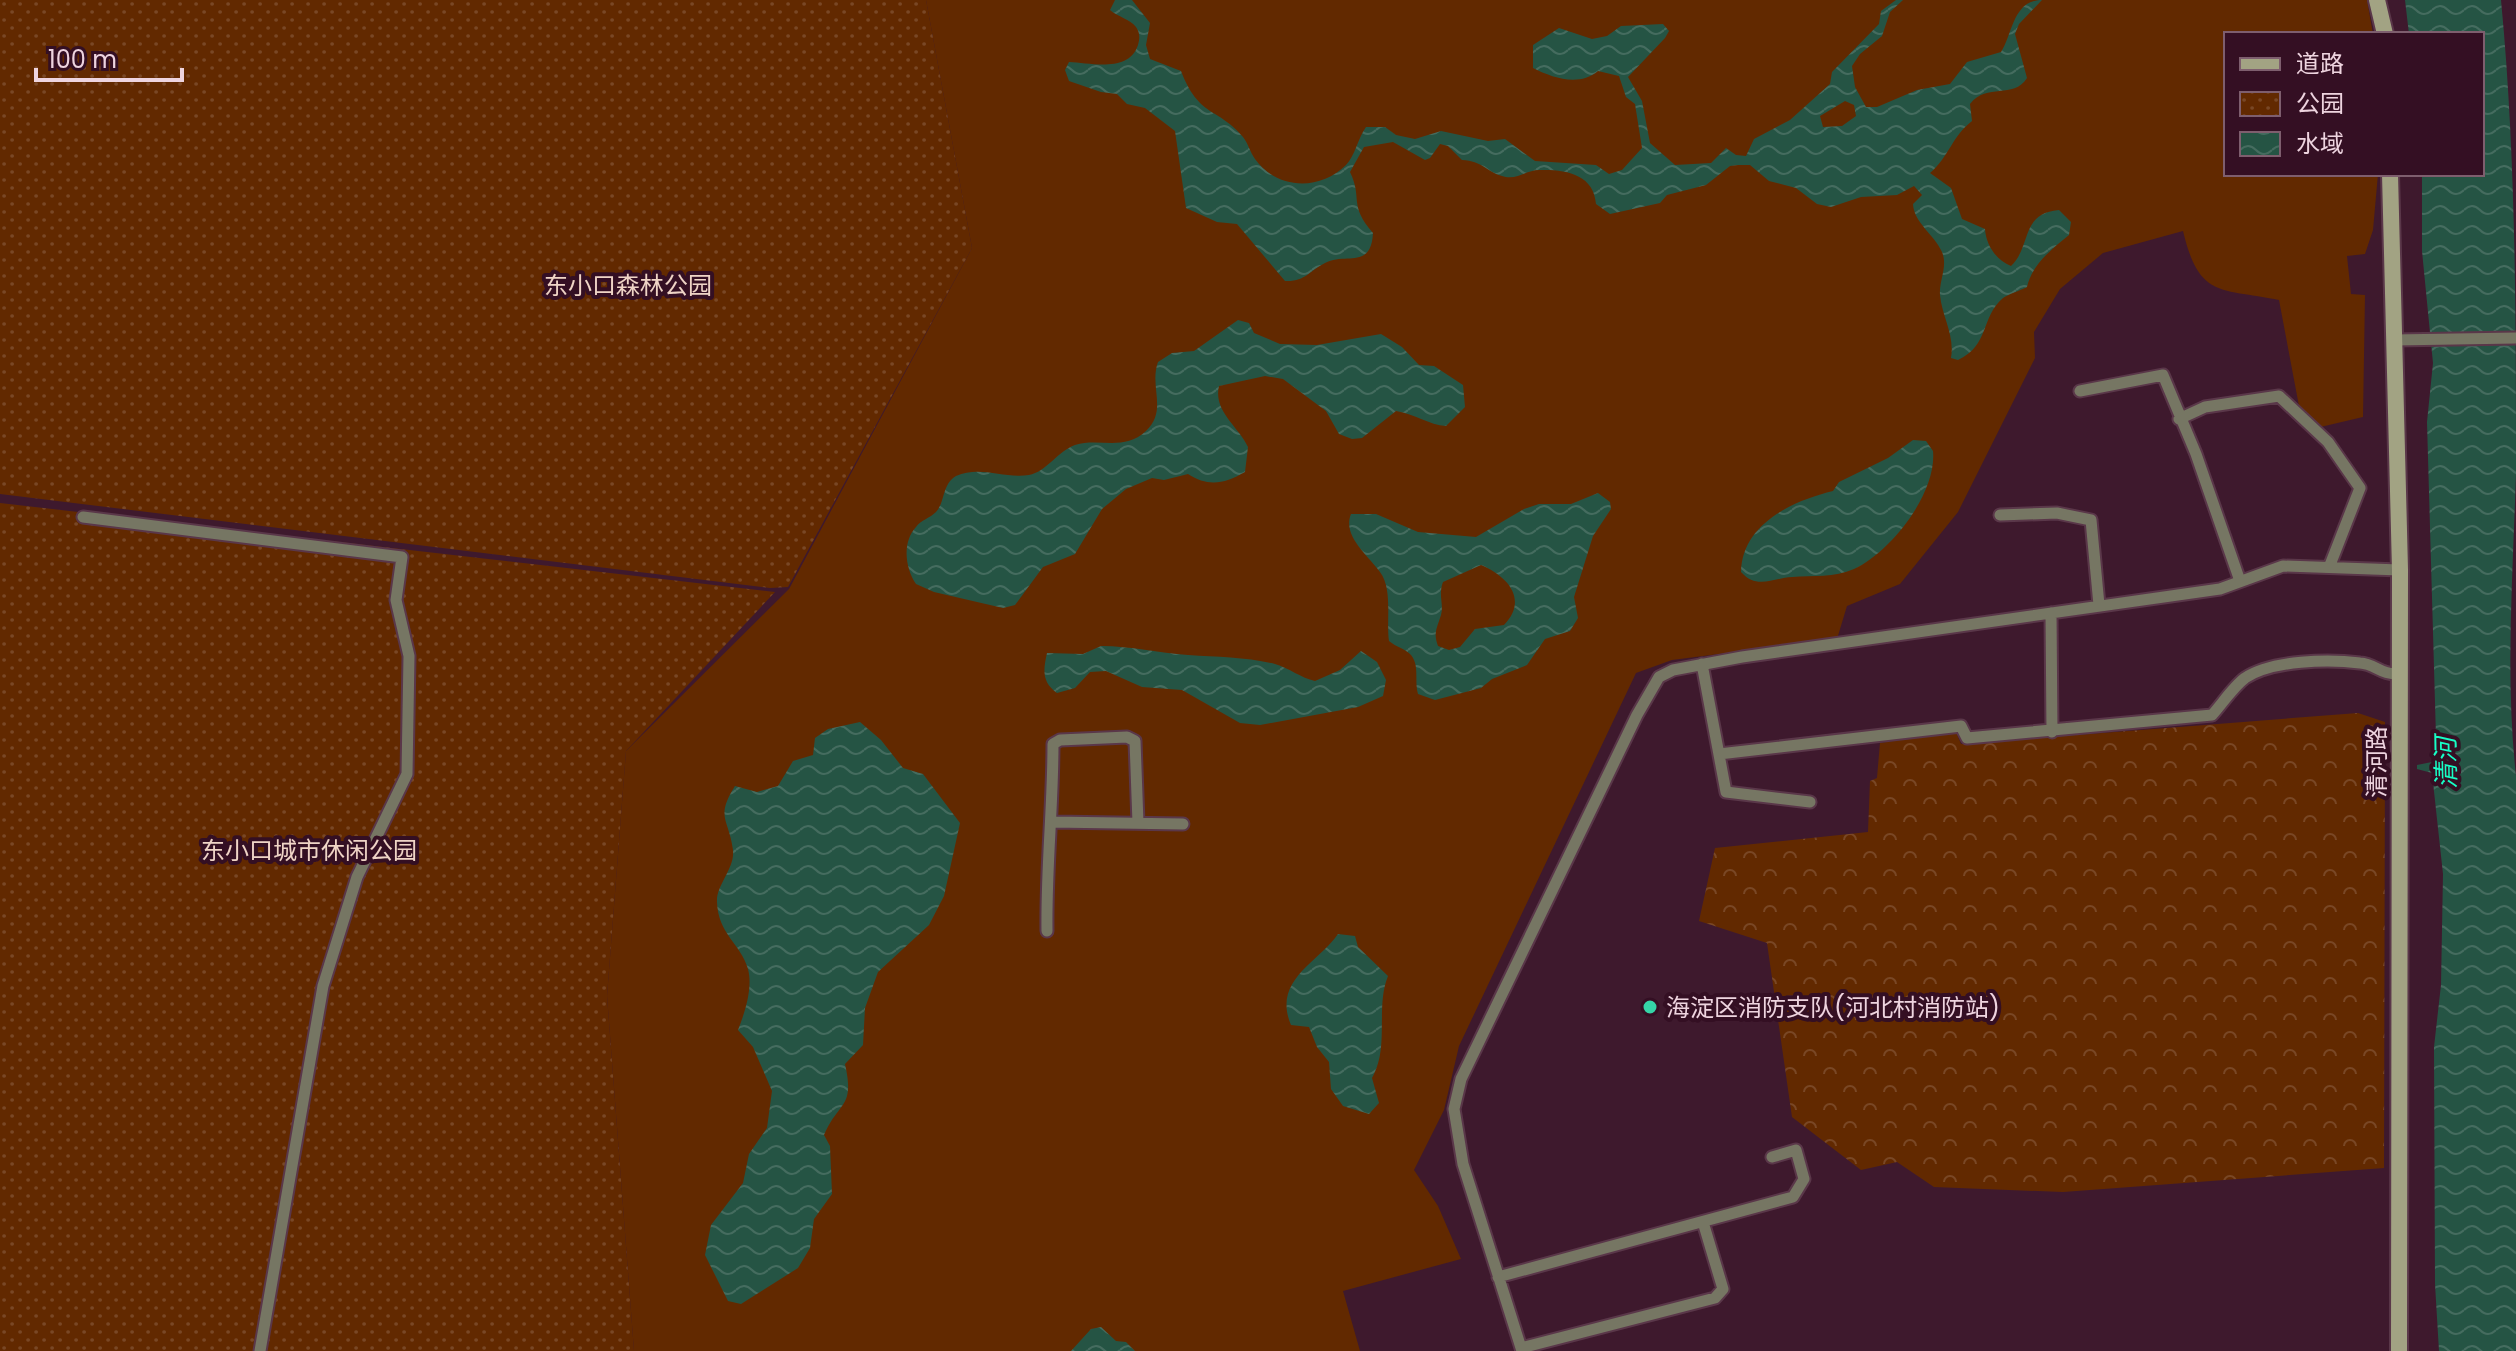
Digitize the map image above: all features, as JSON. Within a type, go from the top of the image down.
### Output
[{"type":"street","points":[[2377,0],[2385,32]]},
{"type":"street","name":"清河路","points":[[2390,176],[2400,570],[2399,1351]]},
{"type":"street","points":[[2394,340],[2516,338]]},
{"type":"street","points":[[2080,391],[2163,375],[2196,454],[2240,581]]},
{"type":"street","points":[[2179,419],[2205,407],[2279,396],[2328,442],[2360,488],[2330,565]]},
{"type":"street","points":[[2000,515],[2057,513],[2091,520],[2099,605]]},
{"type":"street","points":[[83,517],[402,557],[396,600],[409,656],[407,774],[357,877],[323,986],[260,1351]]},
{"type":"street","points":[[1703,1222],[1723,1289],[1715,1298],[1521,1350],[1463,1164],[1454,1109],[1461,1079],[1637,715],[1659,677],[1673,670],[1702,664],[2220,589],[2283,566],[2330,565],[2400,570]]},
{"type":"street","points":[[2051,613],[2052,732]]},
{"type":"street","points":[[1719,754],[1961,726],[1967,738],[2212,715],[2245,678],[2280,667],[2323,660],[2365,663],[2384,675],[2400,674]]},
{"type":"street","points":[[1702,664],[1726,792],[1810,802]]},
{"type":"street","points":[[1047,931],[1045,861],[1053,822],[1053,744],[1060,740],[1127,737],[1135,741],[1138,823]]},
{"type":"street","points":[[1053,822],[1183,824]]},
{"type":"street","points":[[1498,1277],[1793,1197],[1804,1179],[1796,1150],[1772,1157]]},
{"type":"green space","name":"东小口森林公园","points":[[0,0],[926,0],[972,248],[788,587],[770,588],[0,494]]},
{"type":"green space","points":[[926,0],[2367,0],[2373,32],[2224,32],[2224,176],[2378,176],[2373,230],[2365,254],[2347,256],[2351,294],[2365,295],[2363,417],[2312,429],[2302,422],[2279,300],[2214,286],[2196,268],[2183,231],[2103,253],[2060,289],[2034,332],[2035,358],[1958,512],[1900,584],[1847,606],[1837,639],[1672,660],[1636,673],[1459,1046],[1444,1110],[1414,1170],[1438,1206],[1461,1259],[1343,1291],[1360,1351],[634,1351],[607,996],[626,751],[789,589],[972,248]]},
{"type":"green space","name":"东小口城市休闲公园","points":[[0,503],[775,592],[626,751],[607,996],[634,1351],[0,1351]]},
{"type":"green space","points":[[2358,713],[2385,722],[2384,1168],[2063,1192],[1934,1187],[1897,1162],[1861,1170],[1792,1117],[1767,943],[1699,921],[1715,848],[1868,832],[1870,781],[1877,778],[1880,743],[1956,732],[1961,744]]},
{"type":"water","points":[[1115,0],[1132,0],[1150,23],[1146,45],[1150,59],[1181,71],[1195,97],[1234,127],[1264,169],[1287,181],[1312,183],[1346,165],[1366,127],[1385,127],[1396,135],[1415,139],[1441,131],[1488,141],[1505,139],[1535,161],[1596,165],[1609,174],[1622,170],[1642,148],[1635,104],[1626,97],[1619,76],[1598,71],[1574,80],[1533,68],[1533,45],[1559,28],[1592,39],[1607,36],[1621,26],[1663,24],[1669,31],[1665,38],[1628,77],[1642,101],[1650,143],[1675,165],[1711,163],[1726,148],[1736,155],[1746,156],[1754,139],[1790,120],[1830,84],[1832,72],[1879,24],[1881,11],[1896,0],[1903,0],[1890,12],[1882,36],[1860,54],[1852,66],[1855,87],[1866,107],[1877,107],[1917,90],[1950,84],[1967,62],[2001,52],[2019,11],[2032,1],[2042,0],[2019,24],[2015,34],[2027,78],[2015,88],[1977,97],[1970,104],[1972,121],[1930,173],[1951,188],[1962,219],[1985,229],[1993,251],[2011,266],[2032,224],[2047,212],[2059,210],[2071,222],[2069,235],[2038,264],[2027,287],[2003,298],[1991,314],[1975,347],[1958,360],[1951,358],[1951,342],[1941,303],[1944,258],[1914,211],[1913,204],[1922,195],[1914,186],[1897,195],[1861,197],[1831,207],[1817,204],[1796,188],[1769,181],[1750,165],[1738,165],[1730,166],[1706,185],[1667,195],[1660,203],[1610,214],[1596,204],[1590,186],[1584,180],[1568,172],[1539,170],[1507,177],[1475,162],[1462,160],[1448,146],[1440,144],[1425,160],[1393,142],[1364,147],[1350,172],[1358,208],[1373,233],[1368,252],[1356,258],[1333,260],[1302,278],[1285,281],[1237,224],[1217,222],[1186,208],[1175,131],[1145,108],[1127,104],[1117,94],[1069,81],[1065,70],[1069,62],[1118,63],[1133,54],[1139,40],[1137,29],[1110,10]],"holes":[[[1845,101],[1854,105],[1856,116],[1842,126],[1823,127],[1820,116]]]},
{"type":"water","name":"清河","points":[[2405,0],[2501,0],[2512,177],[2516,355],[2510,663],[2516,776],[2516,1351],[2439,1351],[2435,1284],[2434,1047],[2441,985],[2443,874],[2432,773],[2417,769],[2417,765],[2432,762],[2436,737],[2427,422],[2433,363],[2422,251],[2422,176],[2484,176],[2484,32],[2409,32]]},
{"type":"water","points":[[1238,320],[1249,323],[1254,333],[1280,344],[1317,345],[1381,334],[1402,347],[1419,365],[1434,366],[1463,385],[1465,407],[1446,426],[1396,411],[1362,438],[1352,439],[1339,434],[1326,411],[1283,379],[1265,376],[1219,386],[1218,395],[1223,411],[1248,447],[1245,472],[1216,482],[1202,481],[1188,474],[1164,480],[1152,478],[1126,489],[1102,509],[1075,554],[1043,567],[1015,605],[1003,608],[934,592],[916,584],[907,563],[909,540],[918,525],[939,508],[951,479],[974,472],[1029,475],[1075,445],[1120,443],[1137,437],[1146,431],[1156,415],[1158,362],[1172,353],[1194,351]]},
{"type":"water","points":[[1913,440],[1926,441],[1933,451],[1928,485],[1909,519],[1868,561],[1839,574],[1765,582],[1753,581],[1741,572],[1750,540],[1772,517],[1801,501],[1833,491],[1839,482],[1888,458]]},
{"type":"water","points":[[1598,493],[1610,502],[1611,509],[1593,536],[1574,597],[1578,618],[1570,631],[1545,639],[1527,665],[1492,679],[1481,688],[1435,700],[1418,694],[1414,659],[1389,641],[1384,579],[1353,538],[1349,522],[1351,514],[1376,514],[1418,532],[1476,537],[1524,509],[1539,504],[1571,504]],"holes":[[[1481,565],[1512,590],[1515,598],[1511,616],[1504,625],[1475,629],[1460,647],[1449,650],[1438,646],[1436,634],[1442,611],[1443,582]]]},
{"type":"water","points":[[1101,646],[1253,660],[1275,664],[1315,681],[1340,670],[1361,651],[1377,662],[1386,680],[1383,696],[1358,707],[1260,725],[1240,723],[1182,690],[1142,687],[1106,671],[1090,672],[1075,688],[1057,693],[1049,685],[1044,671],[1047,653],[1083,654]]},
{"type":"water","points":[[860,722],[881,740],[903,768],[923,774],[960,823],[944,896],[929,925],[878,972],[865,1008],[863,1045],[845,1064],[847,1097],[824,1135],[830,1146],[832,1194],[814,1219],[810,1248],[798,1268],[741,1304],[728,1301],[705,1255],[711,1225],[743,1183],[749,1154],[767,1128],[772,1091],[753,1047],[738,1030],[748,1000],[748,969],[718,913],[717,896],[733,857],[725,818],[726,805],[735,786],[757,792],[778,786],[793,761],[813,755],[815,738],[828,729]]},
{"type":"water","points":[[1338,934],[1355,936],[1358,947],[1388,976],[1384,988],[1382,1041],[1372,1078],[1379,1103],[1369,1114],[1343,1106],[1331,1089],[1329,1062],[1317,1047],[1309,1027],[1291,1025],[1287,1009],[1292,984]]},
{"type":"water","points":[[1101,1327],[1116,1341],[1126,1342],[1135,1351],[1071,1351],[1091,1329]]},
{"type":"place","name":"海淀区消防支队(河北村消防站)","points":[[1650,1007]]}]
